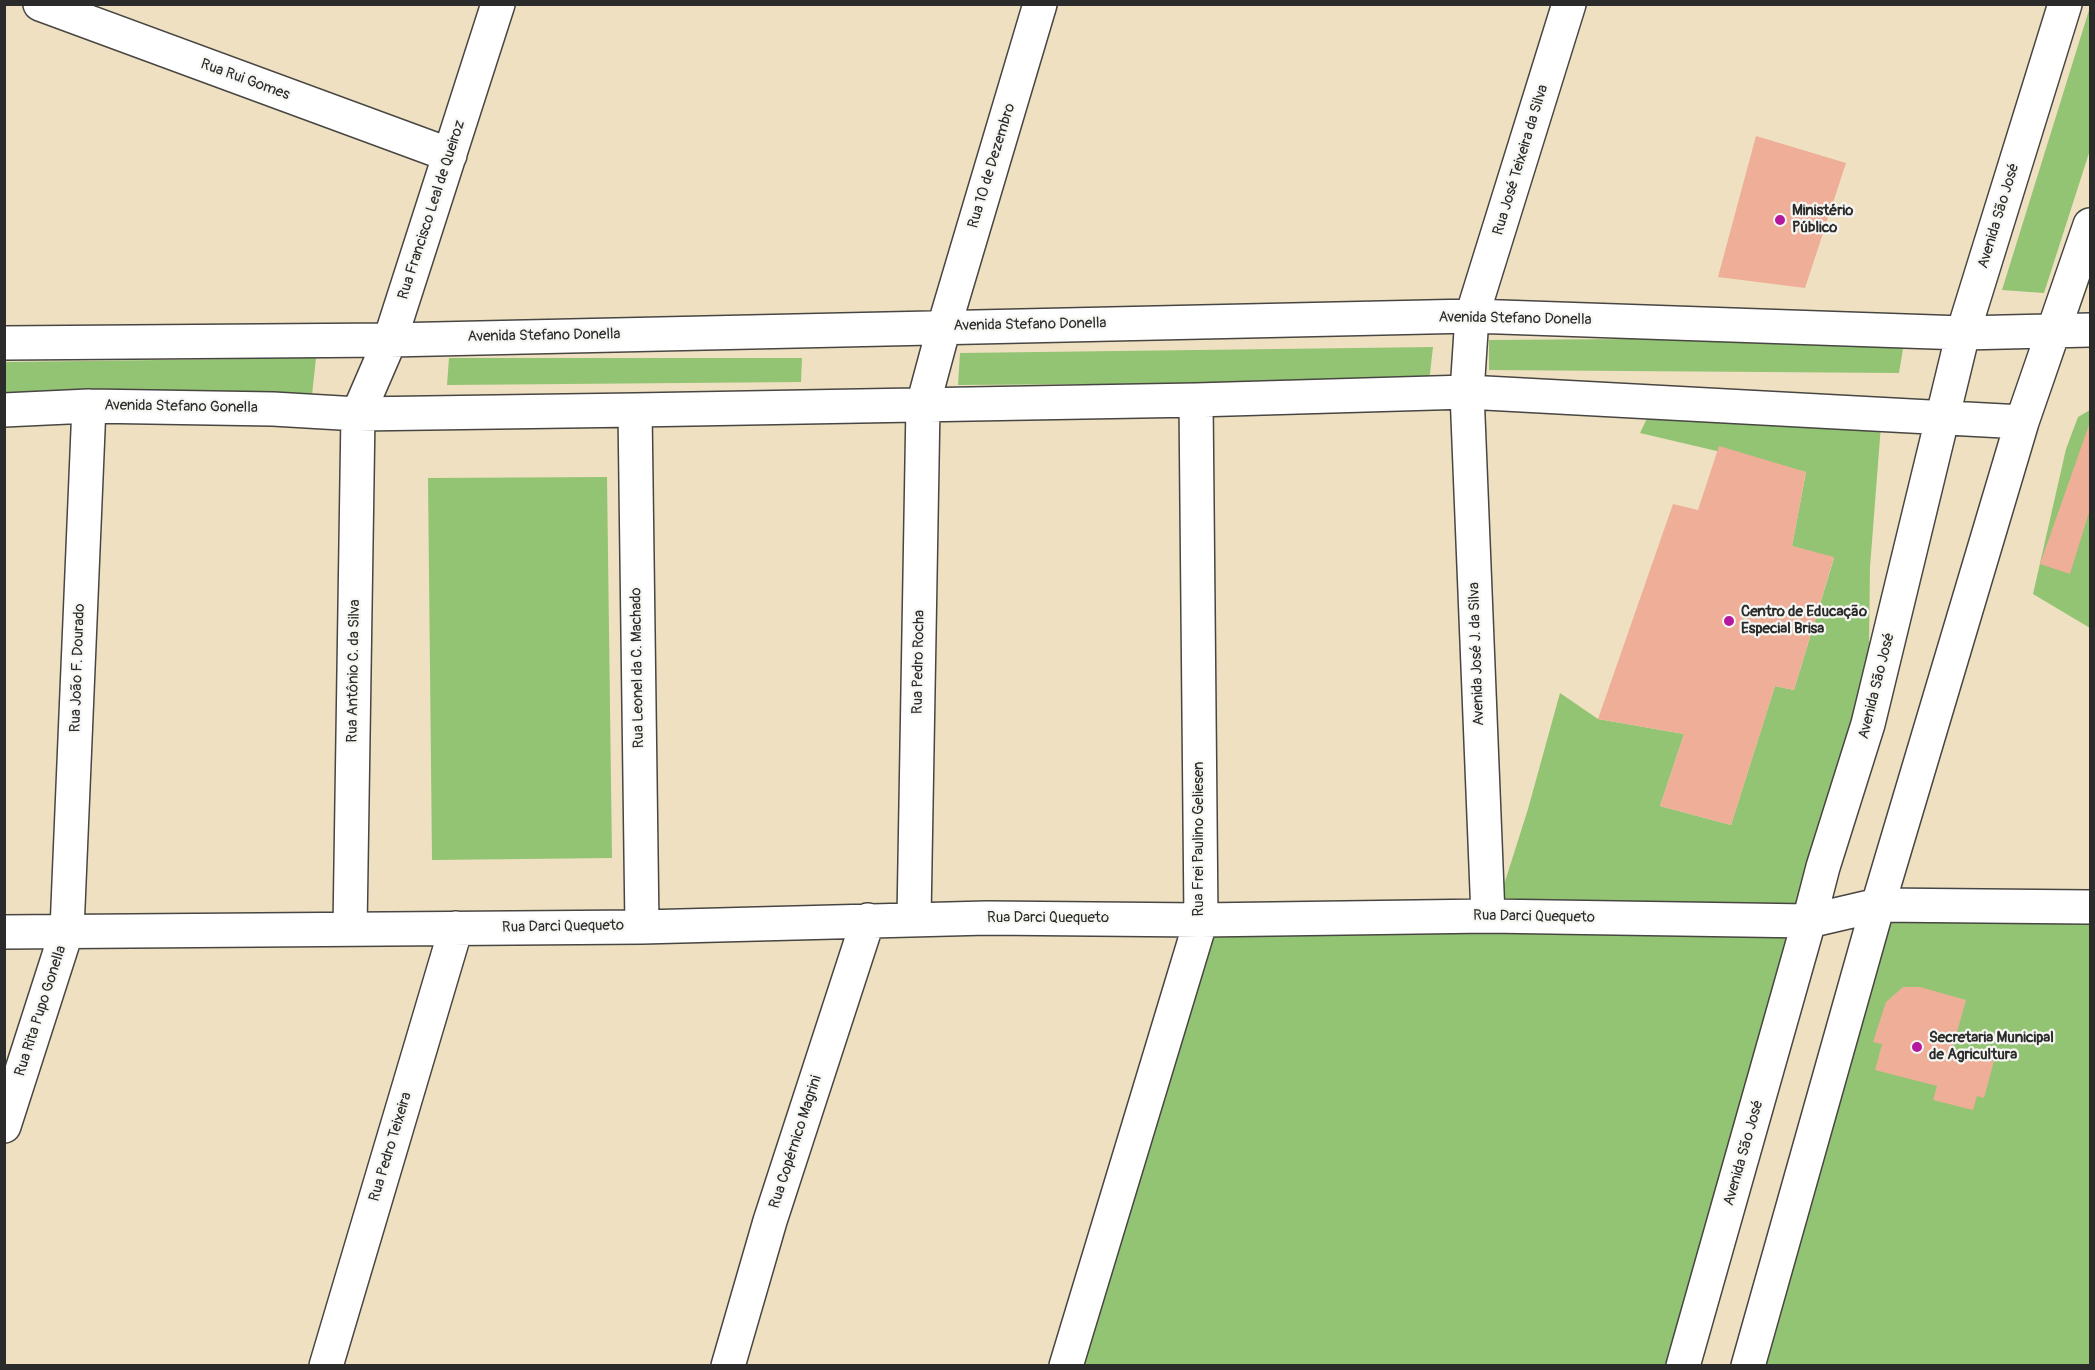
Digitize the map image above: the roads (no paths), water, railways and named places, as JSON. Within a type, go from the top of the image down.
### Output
[{"type":"street","name":"Rua Rui Gomes","points":[[40,4],[450,155]]},
{"type":"street","name":"Rua Francisco Leal de Queiroz","points":[[358,414],[390,340],[498,4]]},
{"type":"street","name":"Rua 10 de Dezembro","points":[[923,405],[1040,4]]},
{"type":"street","name":"Rua José Teixeira da Silva","points":[[1467,392],[1472,316],[1569,4]]},
{"type":"street","name":"Avenida São José","points":[[1683,1365],[1823,867],[1868,724],[1963,333],[2065,4]]},
{"type":"street","points":[[1748,1365],[1878,905],[2022,422],[2091,225]]},
{"type":"street","name":"Avenida Stefano Donella","points":[[4,343],[390,340],[1472,316],[1963,333],[2091,330]]},
{"type":"street","points":[[358,414],[1196,400],[1467,392],[2022,422]]},
{"type":"street","name":"Avenida José J. da Silva","points":[[1467,392],[1488,916]]},
{"type":"street","name":"Rua Frei Paulino Geliesen","points":[[1066,1365],[1201,920],[1196,400]]},
{"type":"street","name":"Rua Pedro Rocha","points":[[914,918],[923,405]]},
{"type":"street","name":"Avenida Stefano Gonella","points":[[4,410],[89,406],[273,409],[358,414]]},
{"type":"street","name":"Rua João F. Dourado","points":[[67,930],[89,406]]},
{"type":"street","name":"Rua Leonel da C. Machado","points":[[635,410],[642,927]]},
{"type":"street","name":"Rua Antônio C. da Silva","points":[[350,929],[358,414]]},
{"type":"street","name":"Rua Darci Quequeto","points":[[4,932],[642,927],[914,918],[1201,920],[1488,916],[1809,921],[1878,905],[2091,907]]},
{"type":"street","name":"Rua Copérnico Magrini","points":[[728,1365],[770,1221],[868,920]]},
{"type":"street","name":"Rua Pedro Teixeira","points":[[326,1365],[456,928]]},
{"type":"street","name":"Rua Rita Pupo Gonella","points":[[4,1126],[67,930]]},
{"type":"place","name":"Ministério Público","points":[[1780,220]]},
{"type":"place","name":"Centro de Educação Especial Brisa","points":[[1729,621]]},
{"type":"place","name":"Secretaria Municipal de Agricultura","points":[[1917,1047]]}]
